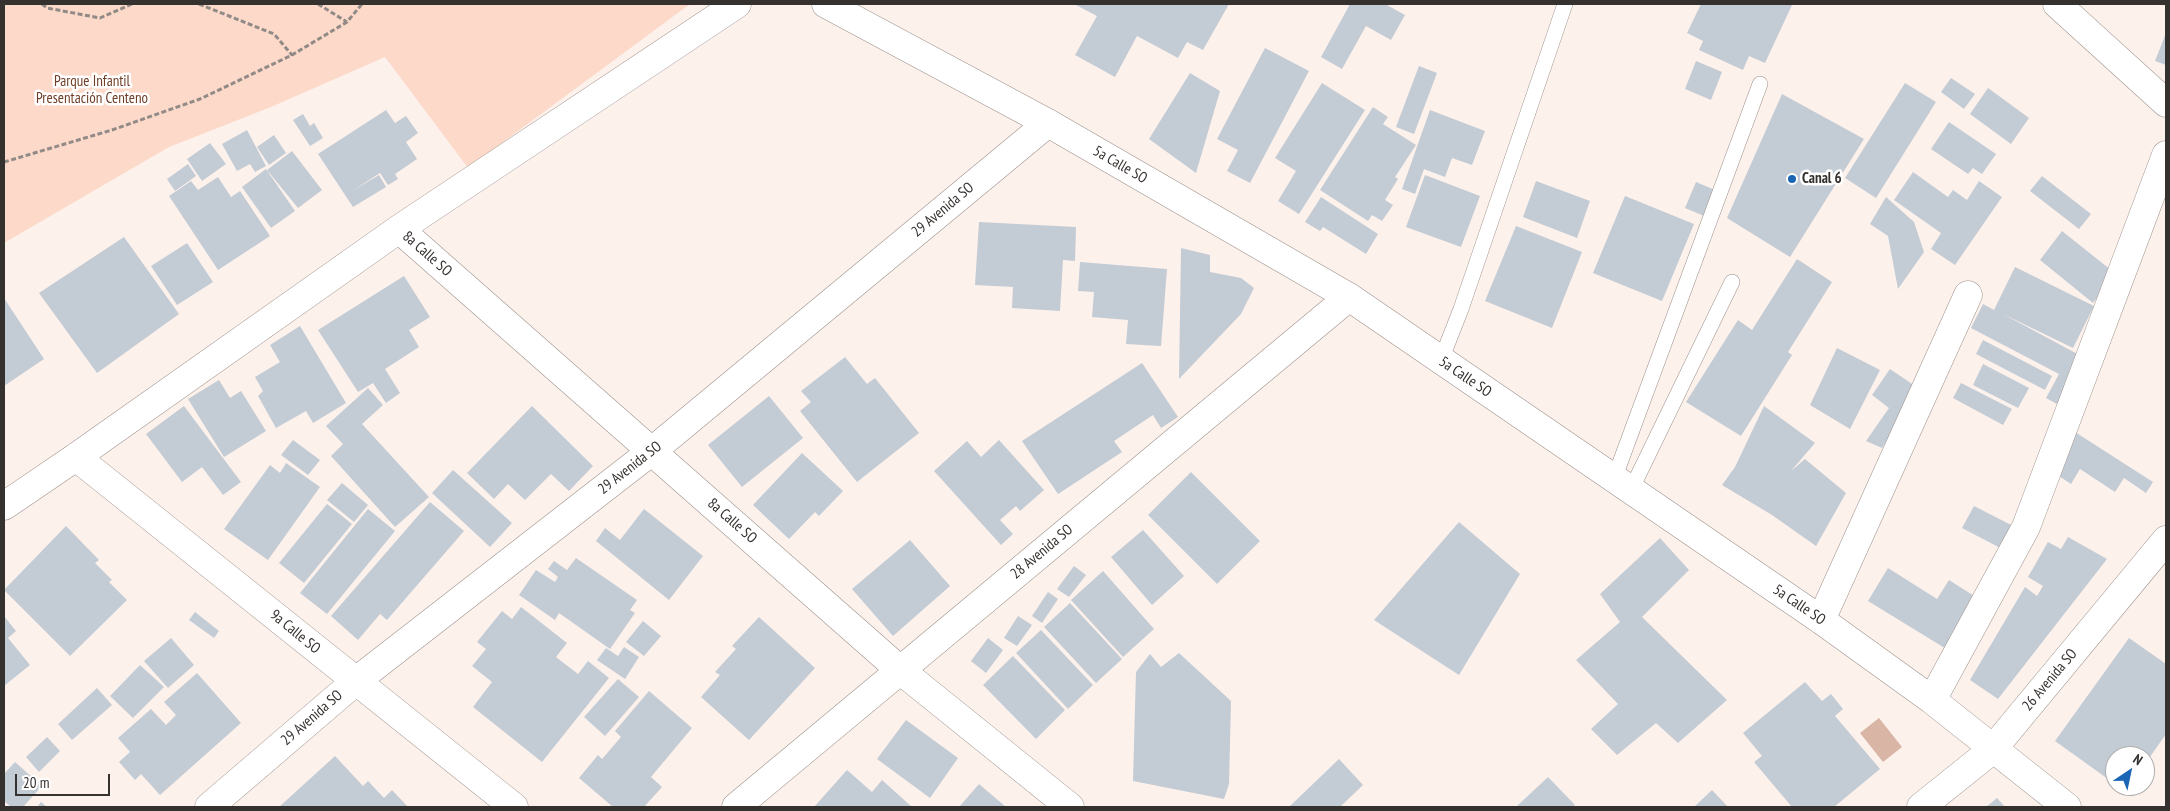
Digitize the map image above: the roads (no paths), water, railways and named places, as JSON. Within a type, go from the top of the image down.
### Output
[{"type":"street","points":[[4,506],[398,229],[737,4]]},
{"type":"street","name":"5a Calle SO","points":[[826,4],[1048,123],[1348,298],[1821,620],[1932,700],[1992,750],[2067,807]]},
{"type":"street","points":[[2057,4],[2166,103]]},
{"type":"street","name":"29 Avenida SO","points":[[209,807],[356,681],[652,451],[1048,123]]},
{"type":"street","points":[[1932,700],[2026,527],[2166,156]]},
{"type":"street","name":"8a Calle SO","points":[[398,229],[900,670],[1070,807]]},
{"type":"street","points":[[1821,620],[1968,295]]},
{"type":"street","name":"28 Avenida SO","points":[[736,807],[1348,298]]},
{"type":"street","name":"9a Calle SO","points":[[76,457],[514,807]]},
{"type":"street","name":"26 Avenida SO","points":[[1921,807],[1992,750],[2166,540]]},
{"type":"lane","points":[[1441,360],[1461,309],[1564,4]]},
{"type":"lane","points":[[1622,485],[1760,84]]},
{"type":"lane","points":[[1622,485],[1732,282]]},
{"type":"place","name":"Canal 6","points":[[1792,179]]},
{"type":"park label","name":"Parque Infantil Presentación Centeno","points":[[92,90]]}]
